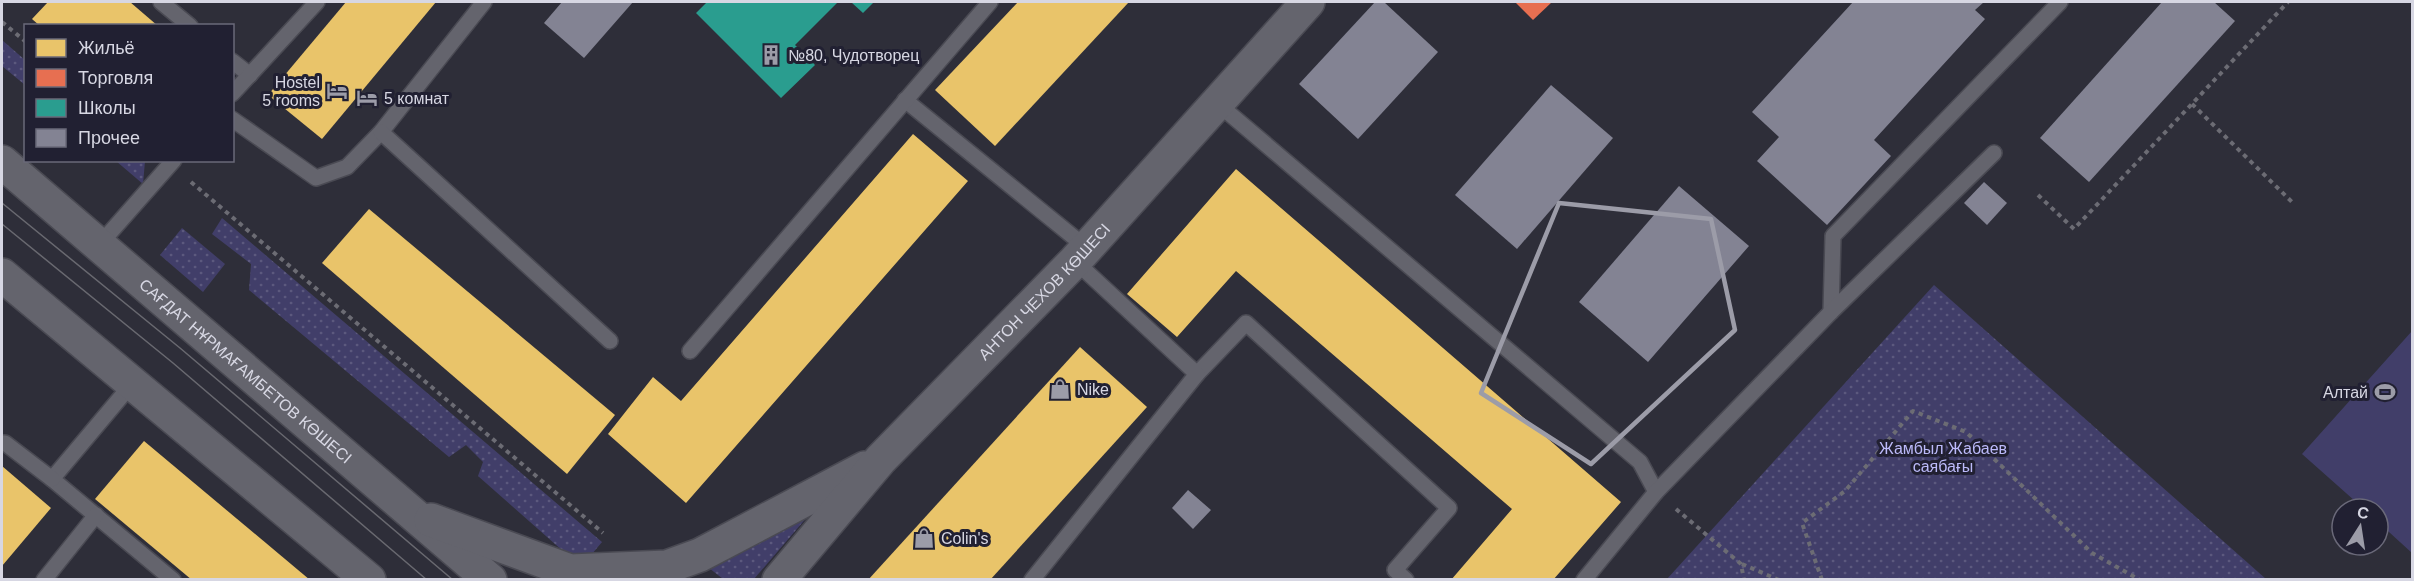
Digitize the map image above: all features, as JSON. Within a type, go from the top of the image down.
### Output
[{"type":"street","name":"АНТОН ЧЕХОВ КӨШЕСІ","points":[[790,572],[880,460],[1081,254],[1308,2]]},
{"type":"street","name":"САҒДАТ НҰРМАҒАМБЕТОВ КӨШЕСІ","points":[[2,162],[490,579]]},
{"type":"street","points":[[2,275],[131,385],[369,579]]},
{"type":"street","points":[[410,512],[570,571],[667,567],[700,555],[880,460]]},
{"type":"lane","points":[[161,2],[188,24]]},
{"type":"lane","points":[[234,92],[317,2]]},
{"type":"lane","points":[[234,120],[316,178],[347,167],[381,132],[484,2]]},
{"type":"lane","points":[[690,351],[990,2]]},
{"type":"lane","points":[[1831,312],[1833,236],[2061,2]]},
{"type":"lane","points":[[234,63],[250,75]]},
{"type":"lane","points":[[905,100],[1081,254],[1197,374]]},
{"type":"lane","points":[[1217,103],[1640,462],[1656,492]]},
{"type":"lane","points":[[381,132],[610,341]]},
{"type":"lane","points":[[1584,579],[1656,492],[1831,312],[1994,153]]},
{"type":"lane","points":[[100,244],[172,163]]},
{"type":"lane","points":[[1032,579],[1197,374],[1246,323],[1449,508],[1395,570],[1406,579]]},
{"type":"lane","points":[[52,479],[131,385]]},
{"type":"lane","points":[[2,443],[4,442],[52,479],[173,579]]},
{"type":"lane","points":[[44,579],[96,515]]},
{"type":"path","points":[[2038,195],[2074,229],[2288,2]]},
{"type":"path","points":[[2,22],[24,40]]},
{"type":"path","points":[[2192,104],[2292,202]]},
{"type":"path","points":[[172,163],[608,537]]},
{"type":"path","points":[[1822,579],[1802,523],[1845,491],[1913,411],[1966,432],[2092,553],[2140,579]]},
{"type":"path","points":[[1656,492],[1741,564],[1779,579]]},
{"type":"path","points":[[1741,564],[1744,579]]},
{"type":"highlighted area","points":[[1559,203],[1711,219],[1735,330],[1591,464],[1481,393]]},
{"type":"green space","points":[[2,40],[24,59],[24,84],[2,66]]},
{"type":"green space","points":[[117,162],[145,162],[143,184]]},
{"type":"green space","points":[[222,218],[602,542],[581,567],[478,476],[483,462],[466,445],[449,457],[249,290],[251,264],[212,234]]},
{"type":"green space","points":[[182,228],[225,264],[203,292],[160,255]]},
{"type":"green space","name":"Жамбыл Жабаев саябағы","points":[[1934,285],[2266,579],[1667,579]]},
{"type":"green space","name":"Алтай","points":[[2412,331],[2412,553],[2390,533],[2390,497],[2350,497],[2302,454]]},
{"type":"green space","points":[[814,509],[754,579],[723,579],[709,568]]},
{"type":"building: Жильё","points":[[48,2],[130,2],[156,24],[38,24],[32,19]]},
{"type":"building: Жильё","points":[[346,2],[436,2],[322,139],[268,95]]},
{"type":"building: Жильё","points":[[1018,2],[1129,2],[995,146],[935,90]]},
{"type":"building: Жильё","points":[[913,134],[968,181],[686,503],[608,434],[653,377],[681,401]]},
{"type":"building: Жильё","points":[[1236,169],[1621,502],[1553,580],[1451,580],[1512,509],[1236,271],[1177,337],[1127,294]]},
{"type":"building: Жильё","points":[[369,209],[615,415],[567,474],[322,263]]},
{"type":"building: Жильё","points":[[1080,347],[1147,407],[990,580],[868,580]]},
{"type":"building: Жильё","points":[[144,441],[310,580],[192,580],[95,499]]},
{"type":"building: Жильё","points":[[2,466],[51,508],[2,566]]},
{"type":"building: Торговля","points":[[1515,2],[1552,2],[1533,20]]},
{"type":"building: Школы","name":"№80, Чудотворец","points":[[707,2],[838,2],[795,45],[815,65],[781,98],[696,13]]},
{"type":"building: Школы","name":"№80, Чудотворец","points":[[851,2],[874,2],[863,13]]},
{"type":"building: Прочее","points":[[562,2],[633,2],[584,58],[544,23]]},
{"type":"building: Прочее","points":[[1375,2],[1384,2],[1438,52],[1358,139],[1299,84]]},
{"type":"building: Прочее","points":[[1853,2],[1984,2],[1975,10],[1985,19],[1874,140],[1891,156],[1827,225],[1757,161],[1779,137],[1752,112]]},
{"type":"building: Прочее","points":[[2162,2],[2214,2],[2235,21],[2089,182],[2040,138]]},
{"type":"building: Прочее","points":[[1551,85],[1613,138],[1517,249],[1455,195]]},
{"type":"building: Прочее","points":[[1984,182],[2007,203],[1987,225],[1964,203]]},
{"type":"building: Прочее","points":[[1679,186],[1749,246],[1648,362],[1579,302]]},
{"type":"building: Прочее","points":[[1188,490],[1211,510],[1193,529],[1172,508]]},
{"type":"tram line","points":[[2,203],[180,348],[453,580]]},
{"type":"tram line","points":[[2,224],[173,363],[427,580]]},
{"type":"place","name":"№80, Чудотворец","points":[[771,55]]},
{"type":"place","name":"Hostel 5 rooms","points":[[337,91]]},
{"type":"place","name":"5 комнат","points":[[367,98]]},
{"type":"place","name":"Nike","points":[[1060,389]]},
{"type":"place","name":"Алтай","points":[[2385,392]]},
{"type":"place","name":"Colin's","points":[[924,538]]}]
